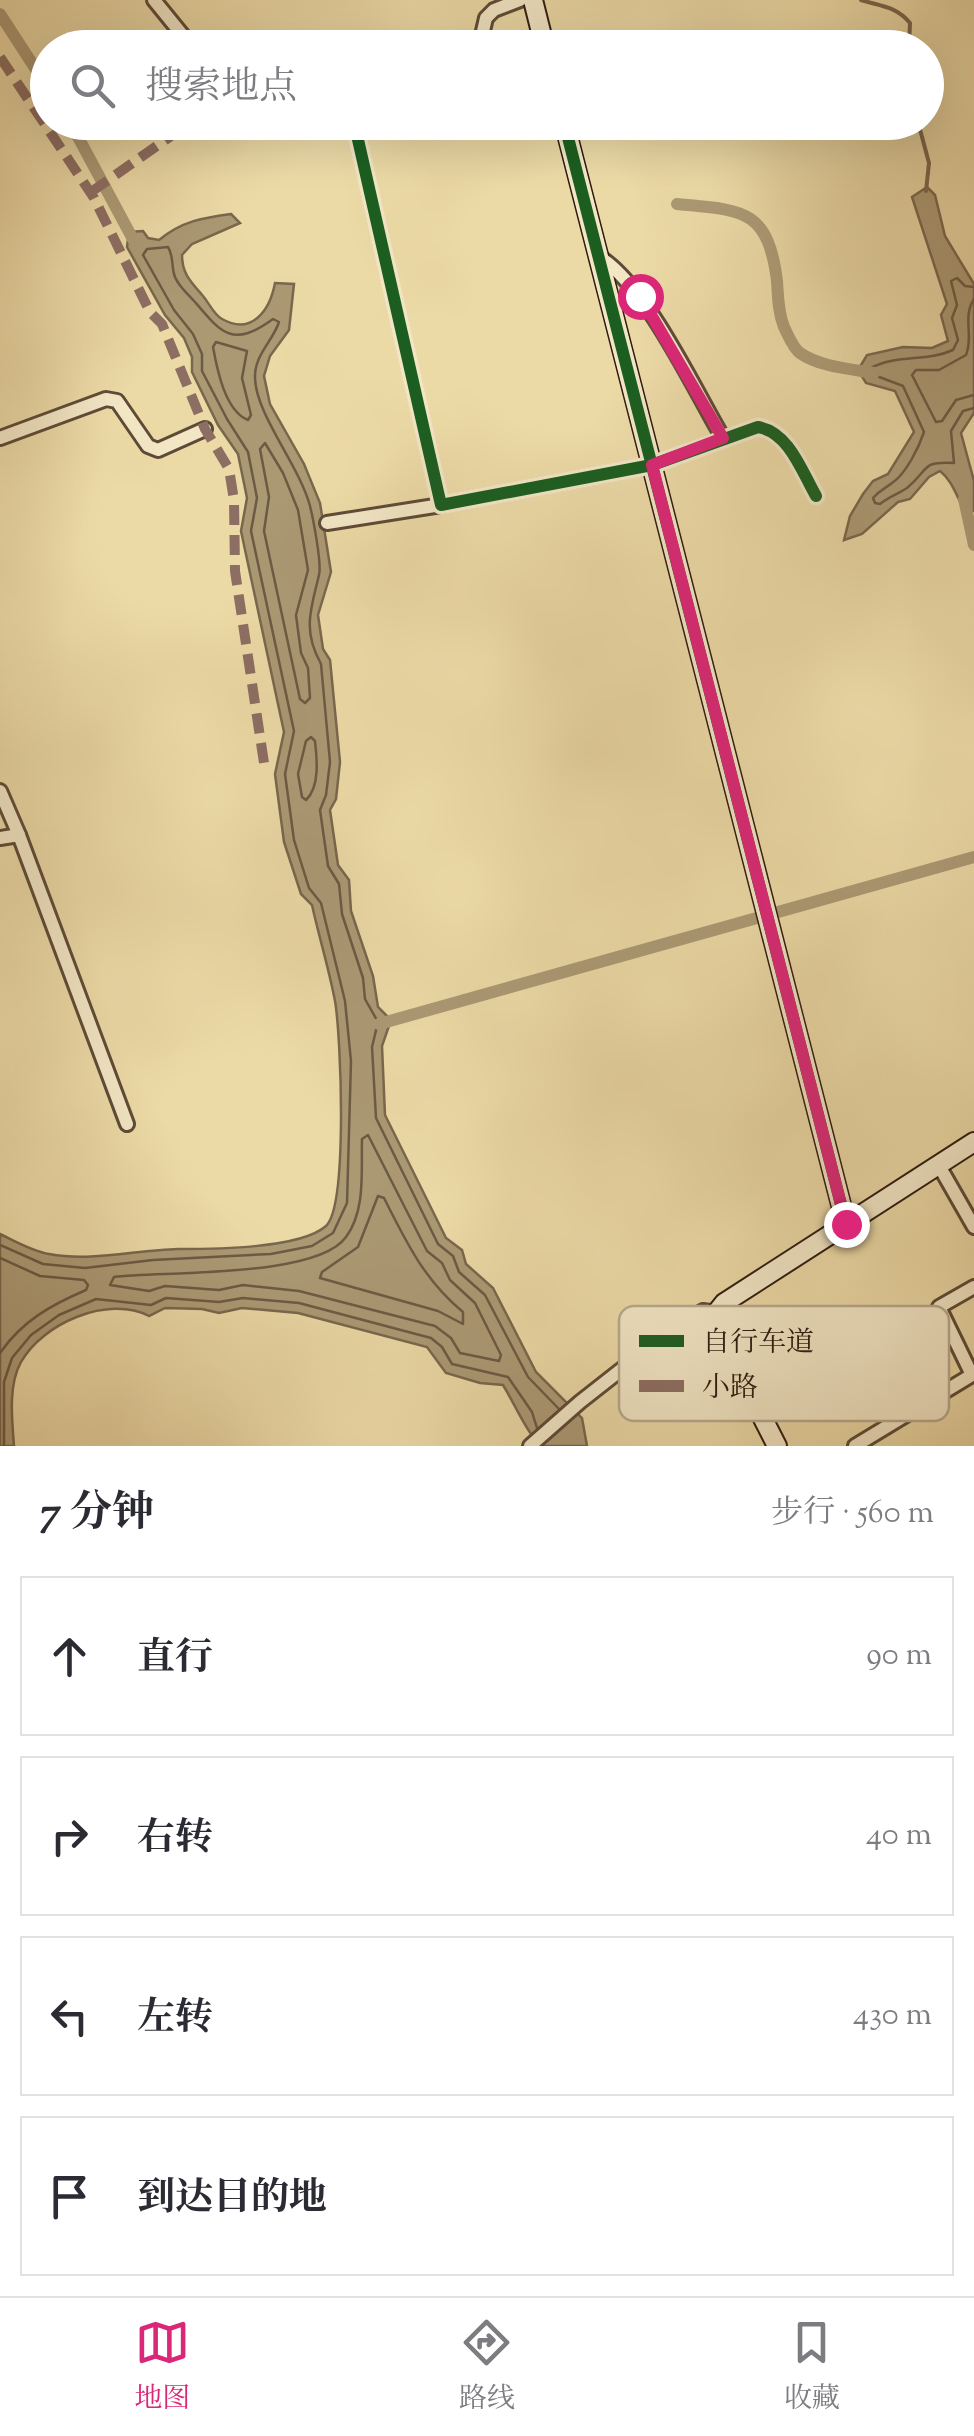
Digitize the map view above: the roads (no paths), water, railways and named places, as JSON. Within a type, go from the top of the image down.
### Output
[{"type":"street","points":[[154,0],[178,30]]},
{"type":"street","points":[[483,30],[486,18],[494,10],[520,0]]},
{"type":"street","points":[[533,0],[540,30]]},
{"type":"street","points":[[358,140],[441,505]]},
{"type":"street","points":[[569,140],[846,1224]]},
{"type":"street","points":[[598,256],[615,266],[640,296],[723,438]]},
{"type":"street","points":[[0,438],[106,399],[117,401],[148,446],[158,450],[205,429]]},
{"type":"street","points":[[327,523],[652,465],[758,427],[771,429],[784,442],[816,496]]},
{"type":"street","points":[[0,791],[127,1124]]},
{"type":"street","points":[[0,838],[19,836]]},
{"type":"street","points":[[722,1306],[974,1142]]},
{"type":"street","points":[[938,1164],[974,1227]]},
{"type":"street","points":[[940,1306],[974,1287]]},
{"type":"street","points":[[949,1329],[972,1375],[949,1389]]},
{"type":"street","points":[[532,1444],[619,1372]]},
{"type":"street","points":[[764,1421],[777,1446]]},
{"type":"street","points":[[855,1446],[896,1421]]},
{"type":"water","points":[[927,187],[935,195],[945,236],[974,284],[974,413],[961,433],[974,481],[974,510],[968,515],[940,471],[862,534],[844,540],[850,516],[863,494],[873,481],[888,474],[914,432],[895,391],[866,383],[858,370],[867,355],[903,347],[932,348],[948,341],[941,315],[947,304],[912,197]]},
{"type":"water","points":[[231,214],[240,223],[192,244],[182,255],[182,262],[188,277],[214,312],[233,323],[258,318],[275,283],[294,284],[289,330],[270,356],[264,376],[270,404],[304,464],[320,503],[331,572],[318,615],[323,649],[330,660],[340,762],[336,799],[330,810],[338,865],[349,880],[351,911],[373,976],[378,1007],[391,1020],[382,1046],[385,1115],[446,1238],[462,1250],[466,1264],[493,1288],[536,1372],[582,1418],[587,1446],[540,1446],[503,1385],[446,1373],[427,1347],[298,1313],[165,1308],[149,1316],[133,1310],[96,1311],[78,1316],[45,1335],[21,1362],[14,1381],[14,1446],[0,1446],[0,1234],[36,1251],[65,1256],[277,1243],[314,1234],[326,1226],[338,1187],[341,1119],[335,1001],[312,905],[301,894],[284,842],[275,774],[284,732],[241,531],[247,498],[238,454],[218,425],[192,372],[192,357],[184,338],[165,315],[127,247],[129,232],[143,231],[148,238],[159,240],[193,221]]},
{"type":"waterway","points":[[861,0],[899,13],[910,23],[910,30]]},
{"type":"waterway","points":[[0,14],[30,60]]},
{"type":"waterway","points":[[80,140],[135,243]]},
{"type":"waterway","points":[[923,140],[929,163],[926,191]]},
{"type":"waterway","points":[[677,204],[735,212],[759,226],[773,257],[782,321],[795,348],[817,361],[874,373]]},
{"type":"waterway","points":[[964,499],[974,545]]},
{"type":"waterway","points":[[379,1024],[974,857]]}]
